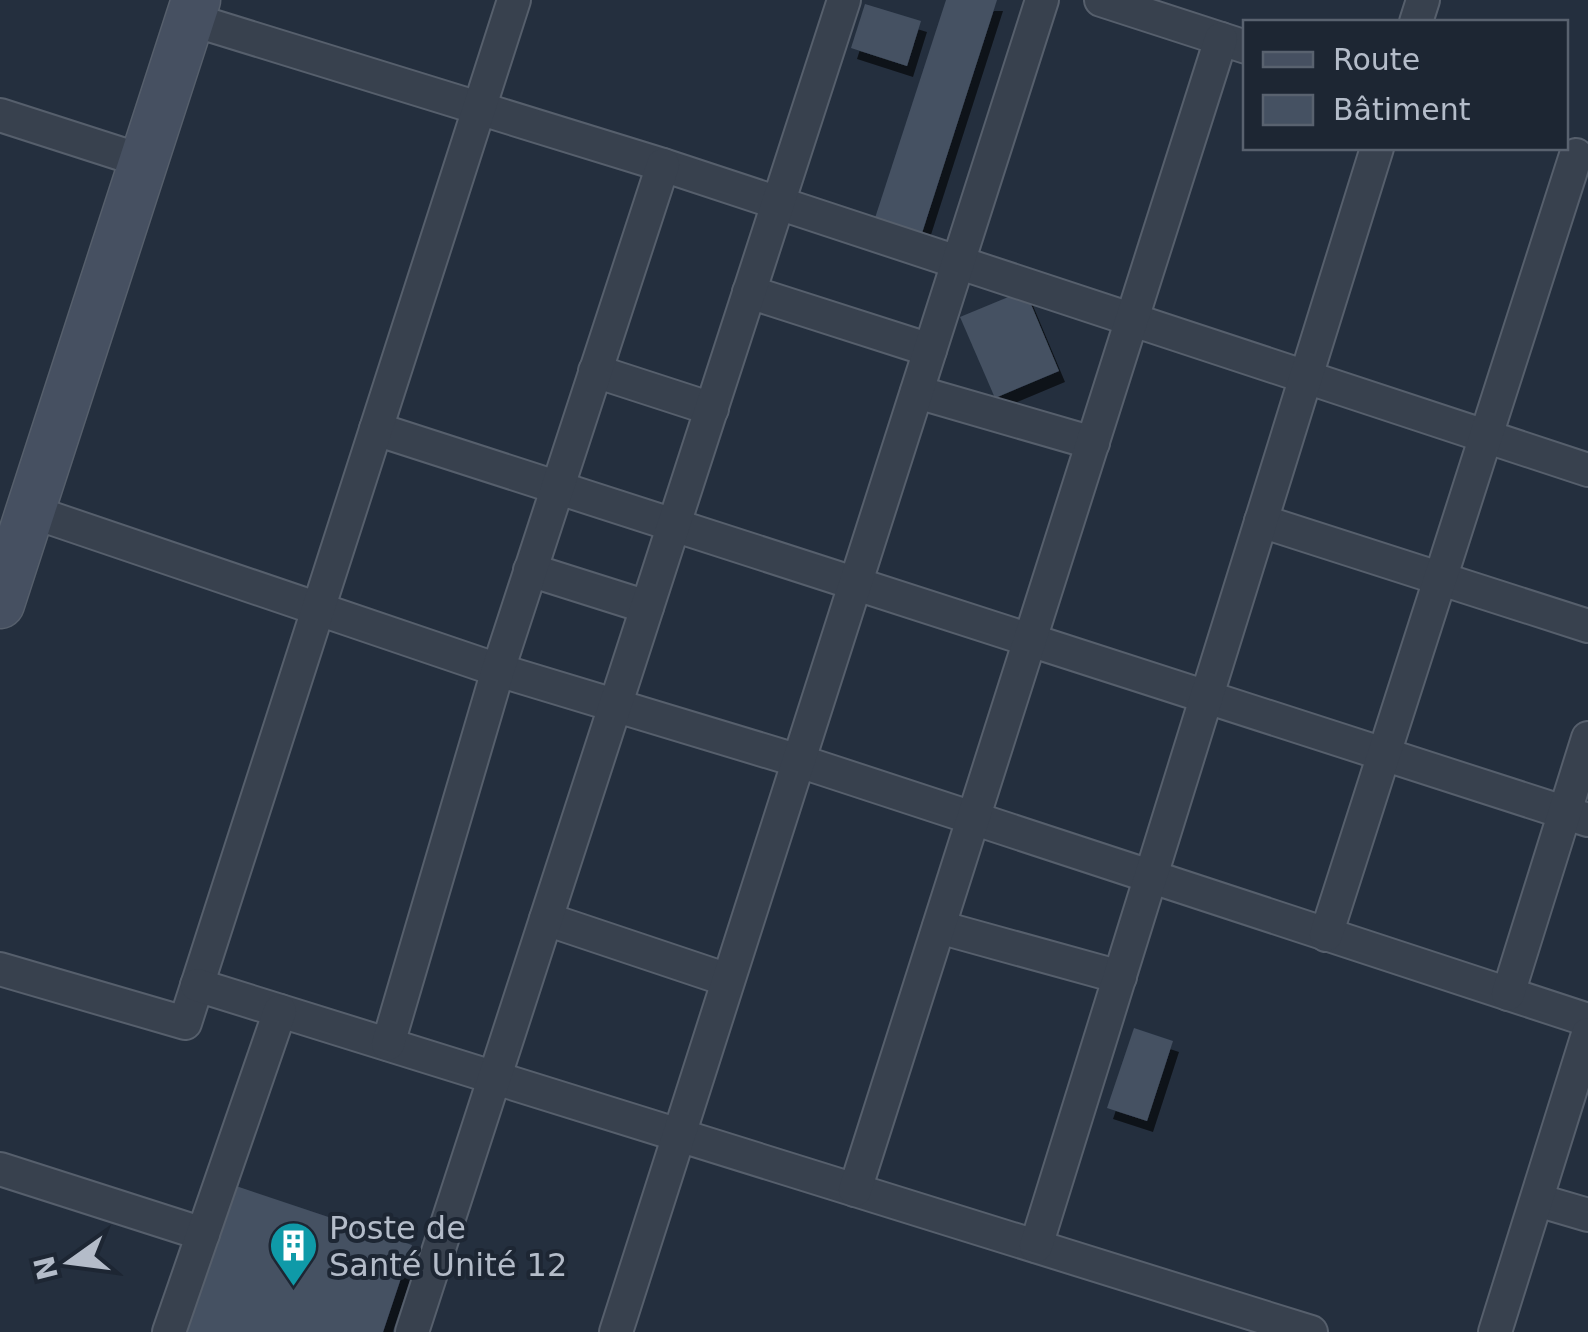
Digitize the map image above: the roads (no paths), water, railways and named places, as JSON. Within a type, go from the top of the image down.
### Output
[{"type":"street","points":[[0,969],[185,1022],[514,0]]},
{"type":"street","points":[[412,1332],[844,0]]},
{"type":"street","points":[[616,1332],[1042,0]]},
{"type":"street","points":[[855,1190],[1132,320],[1233,43],[1101,0]]},
{"type":"street","points":[[0,604],[193,9],[479,108],[1588,470]]},
{"type":"street","points":[[0,115],[144,161]]},
{"type":"street","points":[[1036,1246],[1376,150]]},
{"type":"street","points":[[1326,934],[1572,154]]},
{"type":"street","points":[[388,1044],[498,670],[663,165]]},
{"type":"street","points":[[749,292],[930,350]]},
{"type":"street","points":[[595,371],[712,409]]},
{"type":"street","points":[[917,392],[1093,443]]},
{"type":"street","points":[[376,429],[1576,816]]},
{"type":"street","points":[[30,512],[498,670],[798,762],[1588,1020]]},
{"type":"street","points":[[1262,521],[1588,626]]},
{"type":"street","points":[[530,570],[647,607]]},
{"type":"street","points":[[1508,994],[1576,816],[1588,738]]},
{"type":"street","points":[[546,920],[728,980]]},
{"type":"street","points":[[938,927],[1120,977]]},
{"type":"street","points":[[197,985],[1311,1332]]},
{"type":"street","points":[[169,1332],[280,1011]]},
{"type":"street","points":[[1495,1332],[1588,1034]]},
{"type":"street","points":[[0,1169],[203,1234]]},
{"type":"street","points":[[1537,1200],[1588,1215]]},
{"type":"place","name":"Poste de Santé Unité 12","points":[[294,1288]]}]
